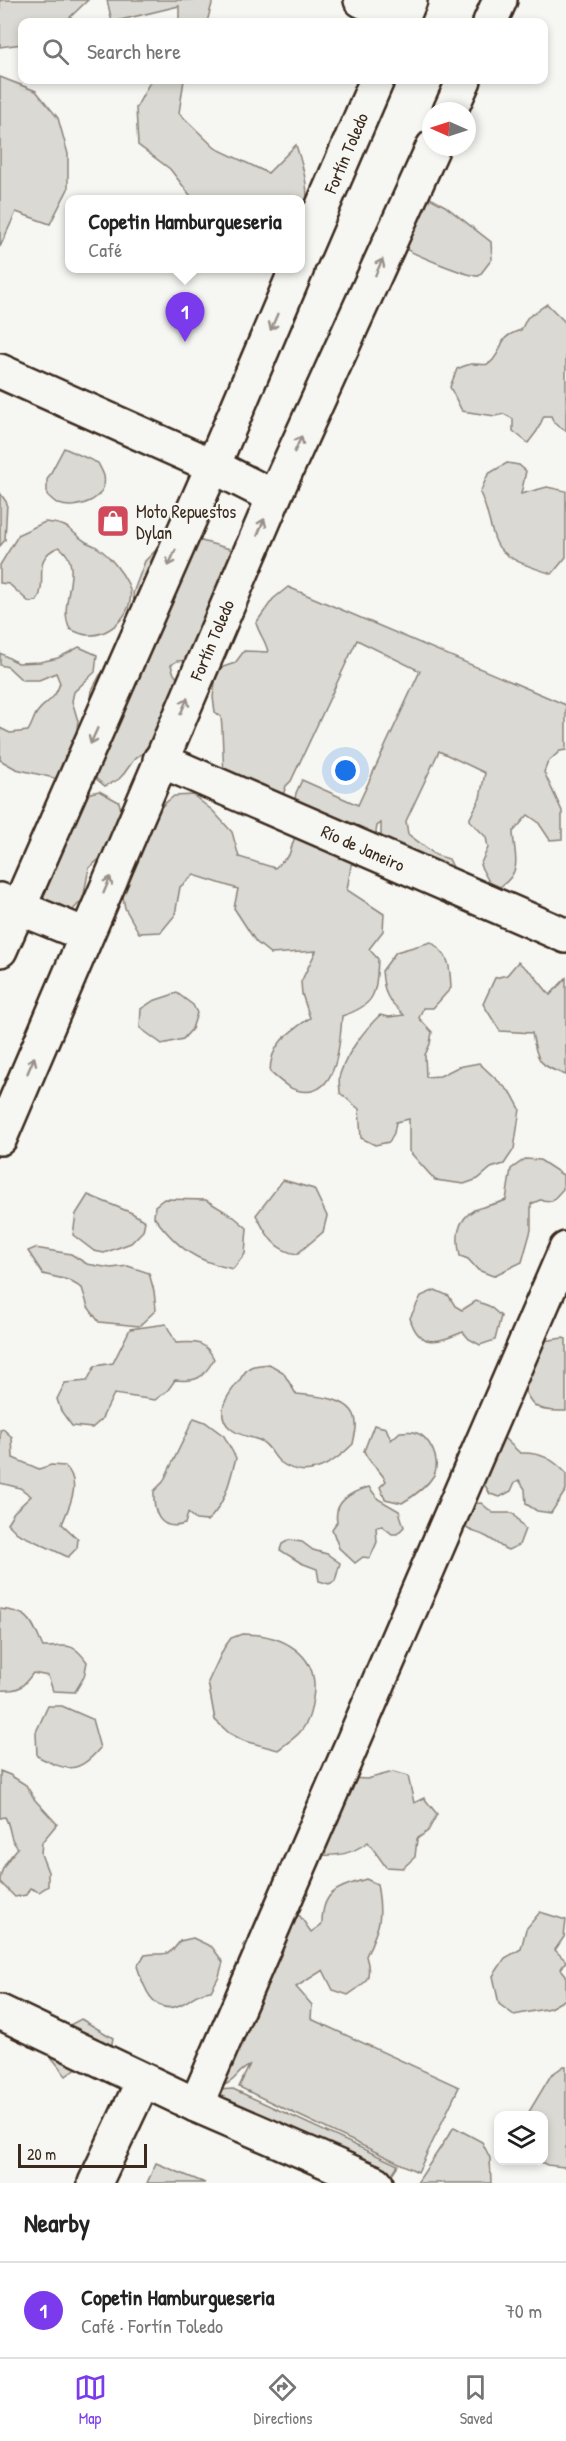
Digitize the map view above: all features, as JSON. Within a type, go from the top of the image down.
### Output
[{"type":"street","points":[[361,0],[404,14]]},
{"type":"street","points":[[492,18],[500,0]]},
{"type":"street","name":"Fortín Toledo","points":[[305,247],[374,84]]},
{"type":"street","points":[[454,102],[462,84]]},
{"type":"street","name":"Fortín Toledo","points":[[4,1118],[86,935],[274,497],[429,156]]},
{"type":"street","points":[[0,950],[9,904],[213,466],[295,273]]},
{"type":"street","points":[[0,371],[213,466],[274,497]]},
{"type":"street","name":"Río de Janeiro","points":[[160,760],[566,936]]},
{"type":"street","points":[[9,904],[86,935]]},
{"type":"street","points":[[196,2105],[566,1249]]},
{"type":"street","points":[[0,2012],[196,2105],[376,2183]]},
{"type":"street","points":[[95,2183],[144,2081]]},
{"type":"shaded area","points":[[0,0],[88,0],[69,18],[18,18],[18,45],[0,47]]},
{"type":"shaded area","points":[[107,0],[213,0],[208,18],[179,18],[179,6],[129,18],[111,18]]},
{"type":"shaded area","points":[[0,77],[36,91],[58,118],[68,154],[68,189],[50,224],[16,212],[0,247]]},
{"type":"shaded area","points":[[149,84],[183,84],[179,113],[215,148],[268,173],[296,145],[307,191],[305,210],[305,195],[190,195],[170,169],[138,145],[136,108]]},
{"type":"shaded area","points":[[430,198],[445,206],[491,242],[492,259],[479,276],[438,264],[400,245],[413,200]]},
{"type":"shaded area","points":[[547,304],[566,323],[566,431],[554,423],[551,416],[544,416],[528,443],[513,431],[513,419],[504,414],[495,416],[462,411],[450,387],[457,369],[471,364],[486,365],[491,362],[505,339],[521,330],[527,318]]},
{"type":"shaded area","points":[[64,448],[98,463],[102,471],[104,484],[101,491],[90,501],[66,506],[47,495],[47,480]]},
{"type":"shaded area","points":[[507,463],[519,465],[526,471],[521,494],[547,487],[566,491],[566,557],[552,574],[505,554],[496,542],[480,493],[488,474]]},
{"type":"shaded area","points":[[0,493],[7,503],[5,540],[0,546]]},
{"type":"shaded area","points":[[45,522],[65,526],[98,548],[119,569],[128,584],[130,602],[127,611],[114,626],[106,631],[86,635],[70,629],[66,608],[71,564],[67,555],[59,547],[50,552],[42,563],[40,593],[37,601],[29,602],[9,584],[0,583],[0,565],[19,534]]},
{"type":"shaded area","points":[[191,538],[230,549],[240,558],[191,660],[177,661],[171,665],[174,674],[184,687],[156,750],[136,757],[119,779],[105,786],[83,768],[92,690],[136,623],[133,593],[145,561],[156,550],[173,539]]},
{"type":"shaded area","points":[[288,587],[566,705],[566,750],[560,751],[548,762],[544,772],[562,811],[562,839],[550,840],[538,822],[528,815],[513,832],[516,862],[512,875],[500,887],[489,882],[480,865],[488,848],[486,837],[469,820],[480,798],[485,773],[439,751],[406,821],[408,834],[436,855],[449,859],[453,867],[449,886],[381,839],[381,823],[377,826],[374,844],[294,805],[302,780],[358,805],[420,671],[357,640],[283,795],[224,778],[221,717],[215,712],[213,697],[217,669],[235,663],[244,651],[268,652],[256,623],[273,599]]},
{"type":"shaded area","points":[[79,647],[97,655],[95,672],[74,692],[72,701],[78,721],[73,756],[62,780],[16,769],[0,760],[0,728],[10,733],[28,731],[36,714],[52,698],[60,683],[56,673],[39,680],[22,680],[8,667],[0,665],[0,653],[18,663],[40,662],[58,658]]},
{"type":"shaded area","points":[[99,791],[119,802],[123,817],[111,849],[89,868],[83,899],[71,912],[31,903],[74,797]]},
{"type":"shaded area","points":[[193,795],[213,811],[232,832],[239,857],[275,868],[289,855],[297,830],[353,855],[347,890],[384,914],[383,931],[369,949],[378,959],[375,989],[368,1002],[362,1007],[342,1016],[338,1054],[328,1079],[321,1087],[310,1091],[296,1090],[270,1072],[277,1046],[288,1034],[310,1018],[302,994],[301,982],[316,951],[271,954],[256,942],[234,908],[238,889],[194,875],[180,887],[175,915],[161,932],[139,933],[125,908],[120,882],[152,814],[174,796]]},
{"type":"shaded area","points":[[431,942],[442,952],[448,962],[451,988],[433,1008],[423,1008],[419,1018],[432,1032],[425,1055],[426,1077],[440,1076],[458,1067],[479,1063],[512,1094],[520,1109],[514,1149],[504,1164],[491,1168],[478,1179],[464,1184],[435,1180],[409,1151],[409,1119],[396,1122],[389,1142],[375,1145],[361,1138],[359,1109],[340,1093],[339,1078],[343,1066],[368,1028],[380,1015],[389,1017],[404,1015],[387,996],[382,971],[396,952]]},
{"type":"shaded area","points":[[518,962],[533,974],[550,995],[566,978],[566,1075],[541,1061],[532,1033],[500,1031],[483,1004],[495,978],[507,975]]},
{"type":"shaded area","points":[[177,993],[193,1005],[197,1013],[192,1029],[183,1039],[162,1044],[140,1028],[141,1009],[153,1001]]},
{"type":"shaded area","points":[[525,1159],[540,1160],[563,1175],[563,1189],[552,1201],[540,1200],[531,1204],[531,1230],[522,1262],[493,1276],[478,1270],[468,1259],[460,1256],[459,1230],[464,1219],[474,1210],[506,1200],[511,1169]]},
{"type":"shaded area","points":[[283,1180],[314,1189],[327,1216],[323,1232],[297,1254],[276,1245],[267,1235],[256,1215]]},
{"type":"shaded area","points":[[88,1195],[132,1213],[145,1221],[143,1231],[131,1243],[104,1253],[94,1251],[73,1235],[76,1214]]},
{"type":"shaded area","points":[[164,1199],[206,1200],[247,1228],[245,1254],[233,1269],[197,1257],[171,1237],[154,1217],[155,1206]]},
{"type":"shaded area","points":[[35,1248],[71,1254],[87,1264],[111,1268],[128,1266],[149,1273],[156,1310],[139,1326],[99,1322],[88,1307],[82,1288],[68,1280],[43,1274],[28,1251]]},
{"type":"shaded area","points":[[435,1290],[449,1296],[455,1306],[462,1310],[476,1301],[489,1306],[501,1316],[495,1340],[480,1345],[469,1339],[463,1332],[446,1339],[431,1341],[419,1335],[410,1318],[421,1296]]},
{"type":"shaded area","points":[[166,1324],[176,1343],[194,1343],[207,1348],[214,1359],[206,1371],[194,1380],[175,1380],[168,1390],[155,1400],[114,1394],[101,1420],[92,1428],[72,1426],[61,1411],[57,1399],[65,1383],[87,1381],[95,1366],[113,1363],[130,1329]]},
{"type":"shaded area","points":[[566,1339],[566,1411],[541,1409],[531,1402],[520,1379],[536,1342]]},
{"type":"shaded area","points":[[269,1364],[283,1372],[296,1394],[334,1400],[349,1408],[356,1424],[353,1444],[337,1458],[319,1468],[310,1470],[290,1468],[280,1462],[261,1441],[238,1434],[226,1423],[223,1417],[224,1404],[247,1369]]},
{"type":"shaded area","points":[[194,1418],[205,1422],[224,1436],[236,1458],[226,1492],[218,1508],[207,1521],[196,1520],[188,1513],[185,1524],[169,1525],[159,1518],[154,1491],[163,1482]]},
{"type":"shaded area","points":[[374,1425],[386,1428],[391,1440],[400,1432],[420,1434],[433,1449],[436,1463],[434,1475],[420,1491],[402,1503],[385,1499],[380,1487],[386,1481],[364,1451]]},
{"type":"shaded area","points":[[3,1429],[12,1437],[13,1458],[39,1469],[51,1465],[65,1466],[70,1472],[74,1486],[73,1494],[62,1524],[78,1539],[77,1548],[68,1557],[17,1533],[7,1523],[14,1512],[31,1496],[20,1488],[0,1483],[0,1430]]},
{"type":"shaded area","points":[[504,1438],[520,1453],[546,1457],[566,1473],[566,1490],[551,1513],[537,1511],[526,1504],[525,1489],[519,1480],[515,1482],[511,1491],[500,1497],[490,1494],[479,1475],[484,1447]]},
{"type":"shaded area","points":[[369,1487],[378,1499],[399,1511],[404,1527],[397,1534],[392,1534],[382,1526],[376,1527],[377,1542],[370,1558],[363,1557],[355,1563],[339,1548],[332,1529],[337,1522],[338,1508],[345,1498]]},
{"type":"shaded area","points":[[481,1503],[493,1513],[513,1513],[525,1529],[519,1545],[508,1550],[464,1526],[461,1522],[471,1504]]},
{"type":"shaded area","points":[[289,1540],[302,1542],[340,1563],[335,1581],[329,1584],[319,1581],[317,1569],[301,1563],[280,1550],[282,1544]]},
{"type":"shaded area","points":[[0,1609],[25,1615],[33,1624],[43,1647],[68,1646],[82,1655],[87,1662],[84,1677],[75,1692],[53,1691],[48,1676],[33,1673],[20,1688],[0,1690]]},
{"type":"shaded area","points":[[242,1634],[257,1635],[284,1642],[304,1658],[311,1669],[314,1682],[308,1720],[298,1735],[278,1750],[244,1741],[229,1733],[215,1720],[208,1682],[231,1638]]},
{"type":"shaded area","points":[[48,1706],[62,1706],[92,1719],[100,1748],[85,1763],[71,1768],[64,1767],[37,1756],[36,1732]]},
{"type":"shaded area","points":[[0,1771],[26,1785],[35,1800],[57,1824],[42,1842],[41,1854],[48,1872],[48,1886],[39,1892],[30,1888],[26,1895],[15,1897],[0,1882],[3,1868],[18,1848],[13,1841],[5,1817],[0,1818]]},
{"type":"shaded area","points":[[393,1772],[408,1776],[414,1803],[424,1798],[437,1814],[428,1831],[417,1839],[415,1857],[403,1868],[386,1867],[368,1842],[345,1853],[319,1855],[349,1778],[367,1779]]},
{"type":"shaded area","points":[[366,1879],[377,1884],[380,1914],[377,1929],[366,1956],[369,1970],[366,1980],[348,1995],[333,1990],[323,1970],[296,1987],[312,2005],[311,2019],[459,2087],[418,2172],[239,2087],[249,2066],[231,2082],[222,2086],[246,1962],[243,1945],[264,1923],[287,1910],[300,1916],[311,1932],[322,1924],[325,1904],[334,1892]]},
{"type":"shaded area","points":[[540,1912],[566,1920],[564,1937],[555,1950],[566,1961],[561,1969],[566,1975],[566,1999],[550,2008],[514,2015],[499,2004],[493,1976],[505,1958],[521,1949],[526,1929]]},
{"type":"shaded area","points":[[193,1938],[212,1947],[223,1962],[219,1976],[211,1991],[171,2008],[163,2007],[156,2003],[146,1990],[137,1966],[145,1955],[168,1953],[180,1941]]},
{"type":"shaded area","points":[[81,2019],[113,2038],[110,2054],[78,2067],[66,2076],[47,2053],[30,2047],[18,2034],[57,2024],[70,2025]]},
{"type":"shaded area","points":[[566,2066],[566,2165],[564,2167],[547,2165],[548,2111],[529,2111],[551,2075]]},
{"type":"shaded area","points":[[233,2089],[398,2165],[388,2180],[200,2091]]},
{"type":"shaded area","points":[[454,2127],[482,2142],[490,2158],[491,2183],[417,2183]]},
{"type":"shaded area","points":[[156,2163],[205,2183],[147,2183]]},
{"type":"place","name":"Copetin Hamburgueseria","points":[[185,342]]},
{"type":"place","name":"Moto Repuestos Dylan","points":[[113,521]]}]
